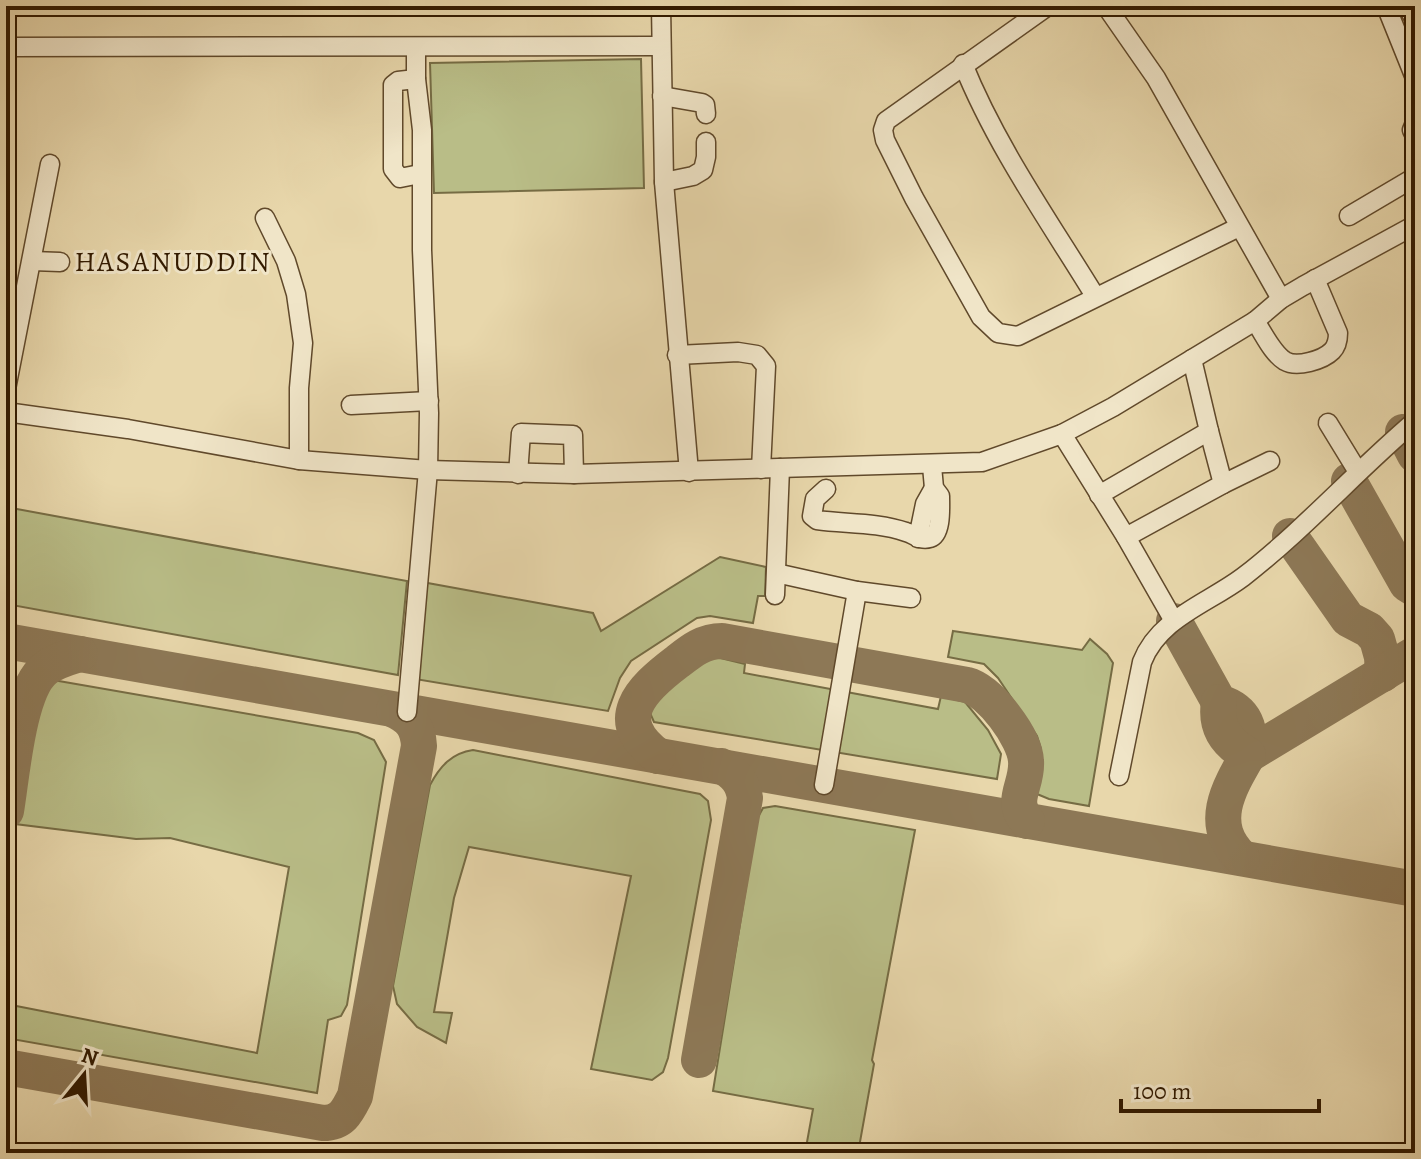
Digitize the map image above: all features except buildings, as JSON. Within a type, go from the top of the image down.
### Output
[{"type":"lane","points":[[661,6],[664,182],[689,472]]},
{"type":"lane","points":[[1048,6],[886,121],[883,130],[914,198],[981,317],[998,333],[1018,336],[1239,227]]},
{"type":"lane","points":[[1106,6],[1156,78],[1281,299]]},
{"type":"lane","points":[[1386,6],[1415,78]]},
{"type":"lane","points":[[1407,6],[1415,20]]},
{"type":"lane","points":[[6,47],[660,46]]},
{"type":"lane","points":[[407,712],[428,470],[429,401],[420,174],[422,130],[416,47]]},
{"type":"lane","points":[[963,64],[1006,149],[1095,296]]},
{"type":"lane","points":[[416,79],[398,81],[393,85],[393,169],[400,178],[420,174]]},
{"type":"lane","points":[[662,96],[702,103],[706,114]]},
{"type":"lane","points":[[1415,123],[1412,130],[1415,136]]},
{"type":"lane","points":[[664,182],[693,176],[703,170],[706,142]]},
{"type":"lane","points":[[6,389],[50,164]]},
{"type":"lane","points":[[1349,216],[1415,177]]},
{"type":"lane","points":[[265,218],[286,261],[296,294],[303,343],[299,388],[299,460]]},
{"type":"lane","points":[[6,412],[128,429],[299,460],[428,470],[574,474],[932,466],[982,462],[1062,434],[1113,407],[1255,321],[1281,299],[1415,225]]},
{"type":"lane","points":[[32,261],[60,262]]},
{"type":"lane","points":[[1255,321],[1273,348],[1292,364],[1305,363],[1334,350],[1338,333],[1315,279]]},
{"type":"lane","points":[[677,355],[738,352],[757,355],[766,366],[775,595]]},
{"type":"lane","points":[[1192,359],[1223,484]]},
{"type":"lane","points":[[351,405],[429,401]]},
{"type":"lane","points":[[1119,776],[1148,646],[1174,621],[1242,577],[1415,421]]},
{"type":"lane","points":[[1328,423],[1358,472]]},
{"type":"lane","points":[[1099,495],[1209,431]]},
{"type":"lane","points":[[518,474],[521,433],[573,435],[574,474]]},
{"type":"lane","points":[[1062,434],[1174,621]]},
{"type":"lane","points":[[1126,537],[1270,461]]},
{"type":"lane","points":[[828,467],[826,489],[832,496],[831,522],[862,523],[906,532],[918,538],[930,538],[936,533],[940,496],[934,488],[932,466]]},
{"type":"lane","points":[[776,573],[857,591],[911,598]]},
{"type":"lane","points":[[824,785],[857,591]]},
{"type":"green space","points":[[641,59],[644,188],[434,193],[430,63]]},
{"type":"green space","points":[[6,507],[407,581],[398,675],[6,604]]},
{"type":"green space","points":[[720,557],[766,567],[765,596],[758,596],[753,623],[710,616],[697,618],[631,661],[620,678],[608,711],[415,679],[422,582],[593,613],[601,631]]},
{"type":"green space","points":[[953,631],[1082,650],[1090,639],[1107,654],[1113,663],[1089,806],[1037,794],[1041,749],[1037,736],[998,678],[984,664],[948,657]]},
{"type":"green space","points":[[704,654],[745,664],[744,673],[938,709],[941,696],[965,702],[988,730],[1001,754],[997,779],[654,722],[650,713],[660,696]]},
{"type":"green space","points":[[53,680],[358,733],[374,740],[386,762],[347,1005],[341,1016],[328,1020],[317,1093],[6,1038],[6,1004],[257,1053],[289,867],[170,838],[136,839],[15,824],[12,819],[32,710],[38,697]]},
{"type":"green space","points":[[473,750],[700,794],[708,801],[711,820],[668,1058],[663,1072],[652,1080],[591,1069],[631,876],[469,847],[454,898],[434,1012],[452,1013],[446,1043],[417,1027],[397,1004],[393,986],[430,785],[447,762]]},
{"type":"green space","points":[[775,806],[915,830],[858,1153],[805,1153],[813,1109],[713,1091],[757,819],[763,808]]},
{"type":"taxiway","points":[[1403,432],[1415,455]]},
{"type":"taxiway","points":[[1349,481],[1407,584],[1415,589]]},
{"type":"taxiway","points":[[1290,536],[1348,619],[1369,630],[1377,639],[1383,674]]},
{"type":"taxiway","points":[[1174,621],[1219,702],[1235,710],[1245,722],[1249,737],[1248,755],[1415,654]]},
{"type":"taxiway","points":[[6,641],[1415,889]]},
{"type":"taxiway","points":[[658,756],[636,730],[633,718],[642,695],[687,654],[703,645],[722,641],[976,689],[996,706],[1020,740],[1026,770],[1019,799],[1027,821]]},
{"type":"taxiway","points":[[6,811],[28,695],[45,669],[80,654]]},
{"type":"taxiway","points":[[1219,702],[1219,719],[1224,733],[1228,740],[1248,755],[1228,794],[1223,820],[1225,833],[1242,858]]},
{"type":"taxiway","points":[[6,1067],[323,1123],[343,1116],[355,1096],[419,746],[412,724],[394,710]]},
{"type":"taxiway","points":[[699,1060],[745,798],[738,779],[721,766]]},
{"type":"district","name":"HASANUDDIN","points":[[173,262]]}]
